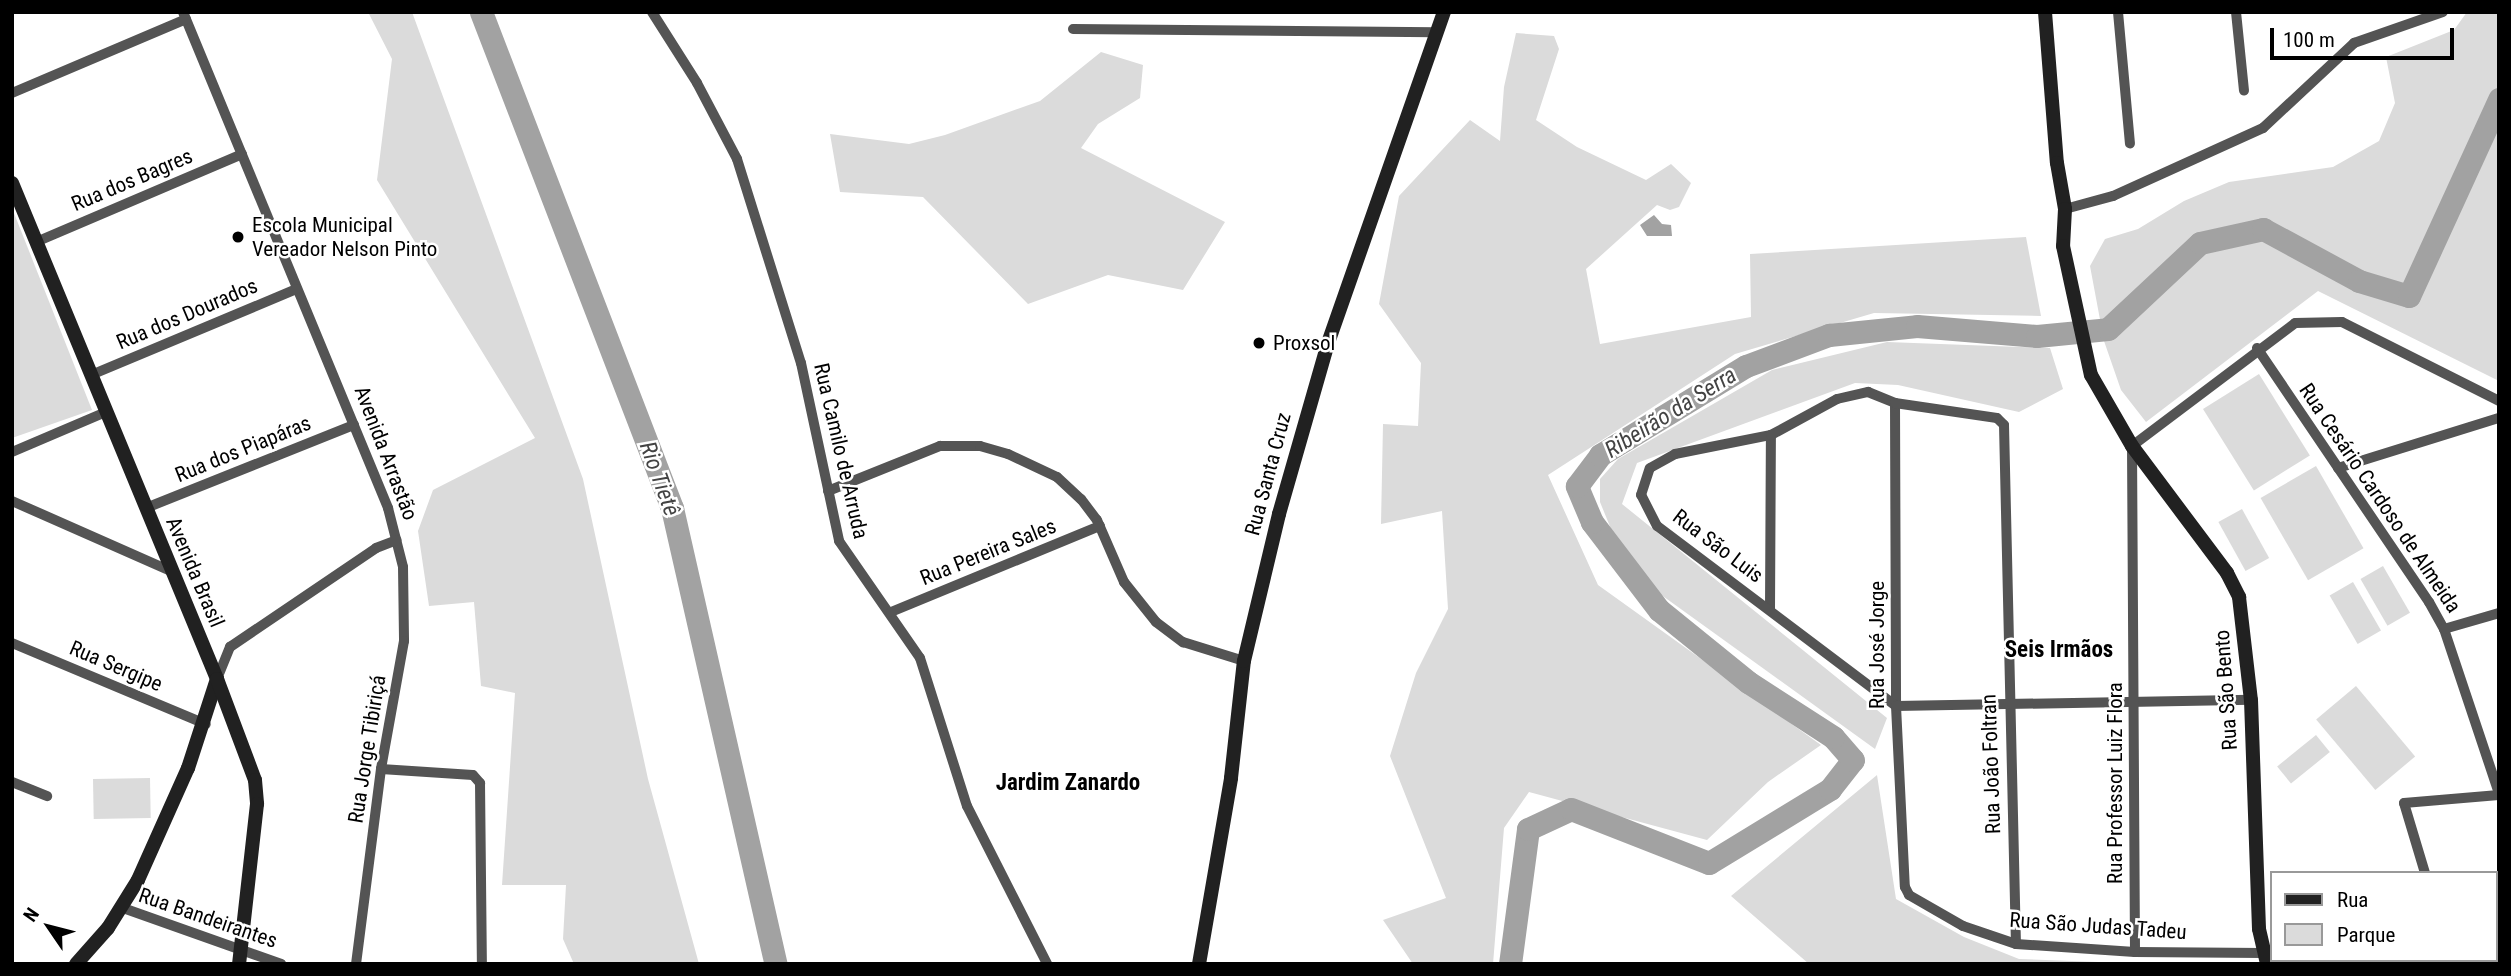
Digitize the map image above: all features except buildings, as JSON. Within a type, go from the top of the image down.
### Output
[{"type":"street","name":"Rua Camilo de Arruda","points":[[652,12],[697,83],[737,159],[794,339],[828,491],[846,555],[891,612],[920,658],[935,695],[967,806],[1047,964]]},
{"type":"street","name":"Rua Santa Cruz","points":[[1199,964],[1231,778],[1244,661],[1308,407],[1444,12]]},
{"type":"street","name":"Rua São Bento","points":[[2045,12],[2057,163],[2066,209],[2063,246],[2074,308],[2091,375],[2132,446],[2227,573],[2239,597],[2251,700],[2265,958]]},
{"type":"street","points":[[2119,12],[2130,143]]},
{"type":"street","points":[[2236,12],[2244,91]]},
{"type":"street","points":[[2066,209],[2113,196],[2263,128],[2354,43],[2443,12]]},
{"type":"street","points":[[12,93],[185,16]]},
{"type":"street","name":"Avenida Arrastão","points":[[185,16],[354,425],[397,540],[376,548],[230,648],[217,679]]},
{"type":"street","points":[[1073,29],[1436,33]]},
{"type":"street","name":"Rua dos Bagres","points":[[37,242],[242,154]]},
{"type":"street","name":"Avenida Brasil","points":[[13,185],[217,679]]},
{"type":"street","name":"Rua dos Dourados","points":[[91,376],[298,289]]},
{"type":"street","points":[[2132,446],[2257,348],[2295,323],[2342,322],[2499,401]]},
{"type":"street","name":"Rua Cesário Cardoso de Almeida","points":[[2257,348],[2444,629],[2499,794]]},
{"type":"street","name":"Rua São Luis","points":[[1896,706],[1657,526],[1640,495],[1650,468],[1675,454],[1771,435],[1837,400],[1868,392],[1895,403],[1997,418]]},
{"type":"street","name":"Rua José Jorge","points":[[1895,403],[1896,706],[1905,887]]},
{"type":"street","points":[[12,452],[106,412]]},
{"type":"street","name":"Rua João Foltran","points":[[1997,418],[2006,435],[2008,707],[2015,944]]},
{"type":"street","points":[[2338,468],[2499,418]]},
{"type":"street","name":"Rua dos Piapáras","points":[[146,508],[354,425]]},
{"type":"street","points":[[1770,609],[1771,435]]},
{"type":"street","points":[[828,491],[940,446],[980,446],[1057,477],[1081,499],[1100,527],[1124,582],[1156,622],[1183,642],[1244,661]]},
{"type":"street","name":"Rua Professor Luiz Flora","points":[[2132,446],[2135,952]]},
{"type":"street","points":[[12,501],[171,571]]},
{"type":"street","name":"Rua Pereira Sales","points":[[891,612],[1100,527]]},
{"type":"street","name":"Rua Jorge Tibiriçá","points":[[356,964],[381,769],[404,641],[403,567],[397,540]]},
{"type":"street","points":[[2444,629],[2499,613]]},
{"type":"street","name":"Rua Sergipe","points":[[12,643],[206,724]]},
{"type":"street","points":[[76,964],[123,908],[169,815],[206,724],[217,679]]},
{"type":"street","points":[[217,679],[255,780],[257,804],[240,956]]},
{"type":"street","points":[[1896,706],[2008,707],[2251,700]]},
{"type":"street","points":[[381,769],[473,775],[482,790],[482,964]]},
{"type":"street","points":[[12,782],[47,796]]},
{"type":"street","points":[[2424,871],[2404,803],[2499,794]]},
{"type":"street","name":"Rua São Judas Tadeu","points":[[1905,887],[1915,901],[1963,926],[2015,944],[2265,958]]},
{"type":"street","name":"Rua Bandeirantes","points":[[123,908],[240,956],[281,964]]},
{"type":"green space","points":[[368,12],[412,12],[583,479],[648,779],[699,964],[574,964],[563,939],[566,885],[502,885],[515,693],[481,686],[474,602],[429,606],[418,531],[433,490],[535,438],[377,180],[392,59]]},
{"type":"green space","points":[[2467,12],[2499,12],[2499,381],[2318,291],[2146,422],[2121,390],[2104,341],[2090,266],[2105,239],[2138,229],[2184,201],[2229,182],[2333,167],[2379,141],[2395,103],[2386,57],[2454,30]]},
{"type":"green space","points":[[1516,33],[1554,36],[1559,49],[1536,120],[1577,147],[1646,180],[1671,164],[1691,183],[1679,207],[1670,210],[1657,205],[1586,269],[1600,344],[1751,317],[1750,254],[2026,237],[2041,316],[1874,313],[1735,354],[1548,475],[1598,585],[1821,745],[1768,782],[1707,840],[1529,792],[1504,828],[1493,964],[1413,964],[1383,920],[1446,898],[1390,756],[1416,673],[1448,609],[1442,511],[1381,524],[1383,424],[1418,426],[1421,363],[1379,304],[1399,196],[1470,120],[1500,141],[1504,87]]},
{"type":"green space","points":[[1101,52],[1143,65],[1140,98],[1098,124],[1081,148],[1225,222],[1183,290],[1108,275],[1028,304],[923,197],[840,192],[830,134],[909,144],[945,135],[1040,101]]},
{"type":"green space","points":[[12,208],[92,410],[12,438]]},
{"type":"green space","points":[[1887,342],[2050,348],[2063,389],[2019,412],[1898,385],[1855,383],[1637,463],[1622,504],[1887,718],[1875,749],[1660,594],[1611,529],[1600,502],[1600,479],[1618,459],[1772,370]]},
{"type":"green space","points":[[2259,374],[2310,455],[2254,490],[2203,409]]},
{"type":"green space","points":[[2316,466],[2364,548],[2308,580],[2261,498]]},
{"type":"green space","points":[[2242,509],[2269,558],[2246,571],[2218,522]]},
{"type":"green space","points":[[2383,566],[2410,613],[2387,626],[2360,579]]},
{"type":"green space","points":[[2353,582],[2381,630],[2358,644],[2330,596]]},
{"type":"green space","points":[[2356,686],[2415,756],[2375,790],[2316,719]]},
{"type":"green space","points":[[2316,735],[2330,752],[2291,784],[2277,766]]},
{"type":"green space","points":[[1877,775],[1896,899],[1964,937],[2019,959],[2152,964],[1809,964],[1731,896]]},
{"type":"green space","points":[[150,778],[151,818],[94,819],[93,779]]},
{"type":"shaded area","points":[[1654,215],[1662,224],[1671,225],[1672,236],[1647,236],[1640,225]]},
{"type":"waterway","name":"Rio Tietê","points":[[481,12],[672,508],[776,964]]},
{"type":"waterway","name":"Ribeirão da Serra","points":[[1510,964],[1528,829],[1571,809],[1709,863],[1830,789],[1853,760],[1833,737],[1748,682],[1659,610],[1592,522],[1577,486],[1600,455],[1746,366],[1829,335],[1917,326],[2037,336],[2108,329],[2200,243],[2263,229],[2359,281],[2409,296],[2499,99]]},
{"type":"place","name":"Escola Municipal Vereador Nelson Pinto","points":[[238,237]]},
{"type":"place","name":"Proxsol","points":[[1259,343]]},
{"type":"district","name":"Seis Irmãos","points":[[2059,650]]},
{"type":"district","name":"Jardim Zanardo","points":[[1068,783]]}]
